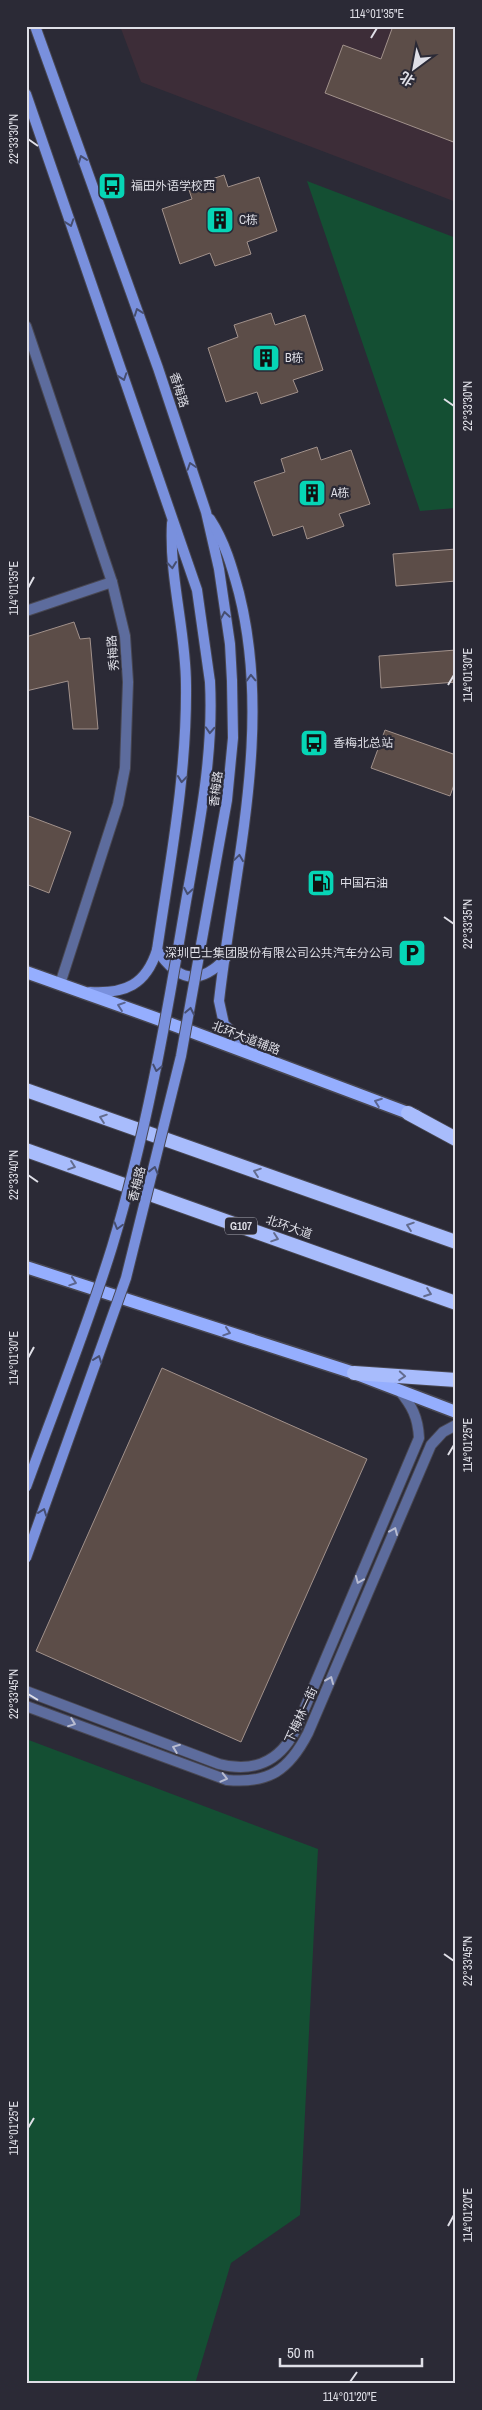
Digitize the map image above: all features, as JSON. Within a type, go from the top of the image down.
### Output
[{"type":"highway","points":[[26,1090],[456,1242]]},
{"type":"highway","points":[[408,1113],[456,1139]]},
{"type":"highway","name":"北环大道","points":[[26,1150],[456,1303]]},
{"type":"highway","points":[[354,1372],[456,1380]]},
{"type":"main road","name":"香梅路","points":[[26,1558],[126,1278],[179,1065],[216,873],[227,800],[233,738],[230,644],[219,569],[206,512],[158,368],[35,26]]},
{"type":"main road","name":"香梅路","points":[[26,94],[197,590],[210,682],[211,732],[206,781],[165,1026],[151,1095],[112,1248],[26,1487]]},
{"type":"main road","points":[[206,512],[219,534],[231,565],[242,606],[251,672],[252,745],[248,798],[218,1001],[222,1019],[234,1036],[265,1060]]},
{"type":"main road","points":[[77,990],[104,992],[131,987],[150,968],[156,950],[179,807],[186,722],[186,654],[171,556],[172,517]]},
{"type":"main road","points":[[156,950],[166,964],[180,974],[192,978],[205,975],[214,970],[225,959]]},
{"type":"main road","name":"北环大道辅路","points":[[26,972],[456,1132]]},
{"type":"main road","points":[[26,1267],[354,1372],[456,1412]]},
{"type":"street","name":"秀梅路","points":[[26,326],[112,582],[125,636],[128,682],[125,768],[108,836],[60,984]]},
{"type":"street","points":[[26,611],[112,582]]},
{"type":"street","name":"下梅林一街","points":[[26,1691],[219,1764],[248,1768],[265,1764],[284,1748],[296,1730],[419,1438],[416,1413],[399,1390]]},
{"type":"street","name":"下梅林一街","points":[[26,1706],[227,1780],[255,1780],[277,1772],[295,1755],[308,1733],[431,1445],[443,1432],[456,1425]]},
{"type":"shaded area","points":[[120,26],[456,26],[456,202],[141,82]]},
{"type":"green space","points":[[307,181],[456,238],[456,508],[420,511]]},
{"type":"green space","points":[[26,1739],[318,1849],[300,2215],[231,2263],[195,2384],[26,2384]]},
{"type":"building","points":[[393,26],[456,26],[456,143],[325,93],[343,45],[381,59]]},
{"type":"building","name":"C栋","points":[[224,175],[228,187],[259,177],[277,231],[247,242],[251,254],[215,266],[210,253],[180,264],[162,209],[192,199],[188,187]]},
{"type":"building","name":"B栋","points":[[271,313],[275,325],[305,315],[323,370],[293,380],[298,392],[261,404],[257,392],[226,402],[208,348],[238,337],[234,325]]},
{"type":"building","name":"A栋","points":[[317,447],[321,460],[351,450],[370,504],[339,514],[344,526],[307,539],[303,526],[273,536],[254,482],[285,472],[281,459]]},
{"type":"building","points":[[456,549],[456,581],[396,586],[393,554]]},
{"type":"building","points":[[74,622],[80,639],[90,638],[98,729],[73,729],[68,681],[26,691],[26,637]]},
{"type":"building","points":[[456,650],[456,682],[381,688],[379,656]]},
{"type":"building","points":[[385,730],[456,755],[456,779],[450,796],[371,768]]},
{"type":"building","points":[[26,815],[71,832],[49,893],[26,884]]},
{"type":"building","points":[[162,1368],[367,1459],[241,1742],[36,1651]]},
{"type":"place","name":"福田外语学校西","points":[[112,186]]},
{"type":"place","name":"C栋","points":[[220,220]]},
{"type":"place","name":"B栋","points":[[266,358]]},
{"type":"place","name":"A栋","points":[[312,493]]},
{"type":"place","name":"香梅北总站","points":[[314,743]]},
{"type":"place","name":"中国石油","points":[[321,883]]},
{"type":"place","name":"深圳巴士集团股份有限公司公共汽车分公司","points":[[412,953]]}]
